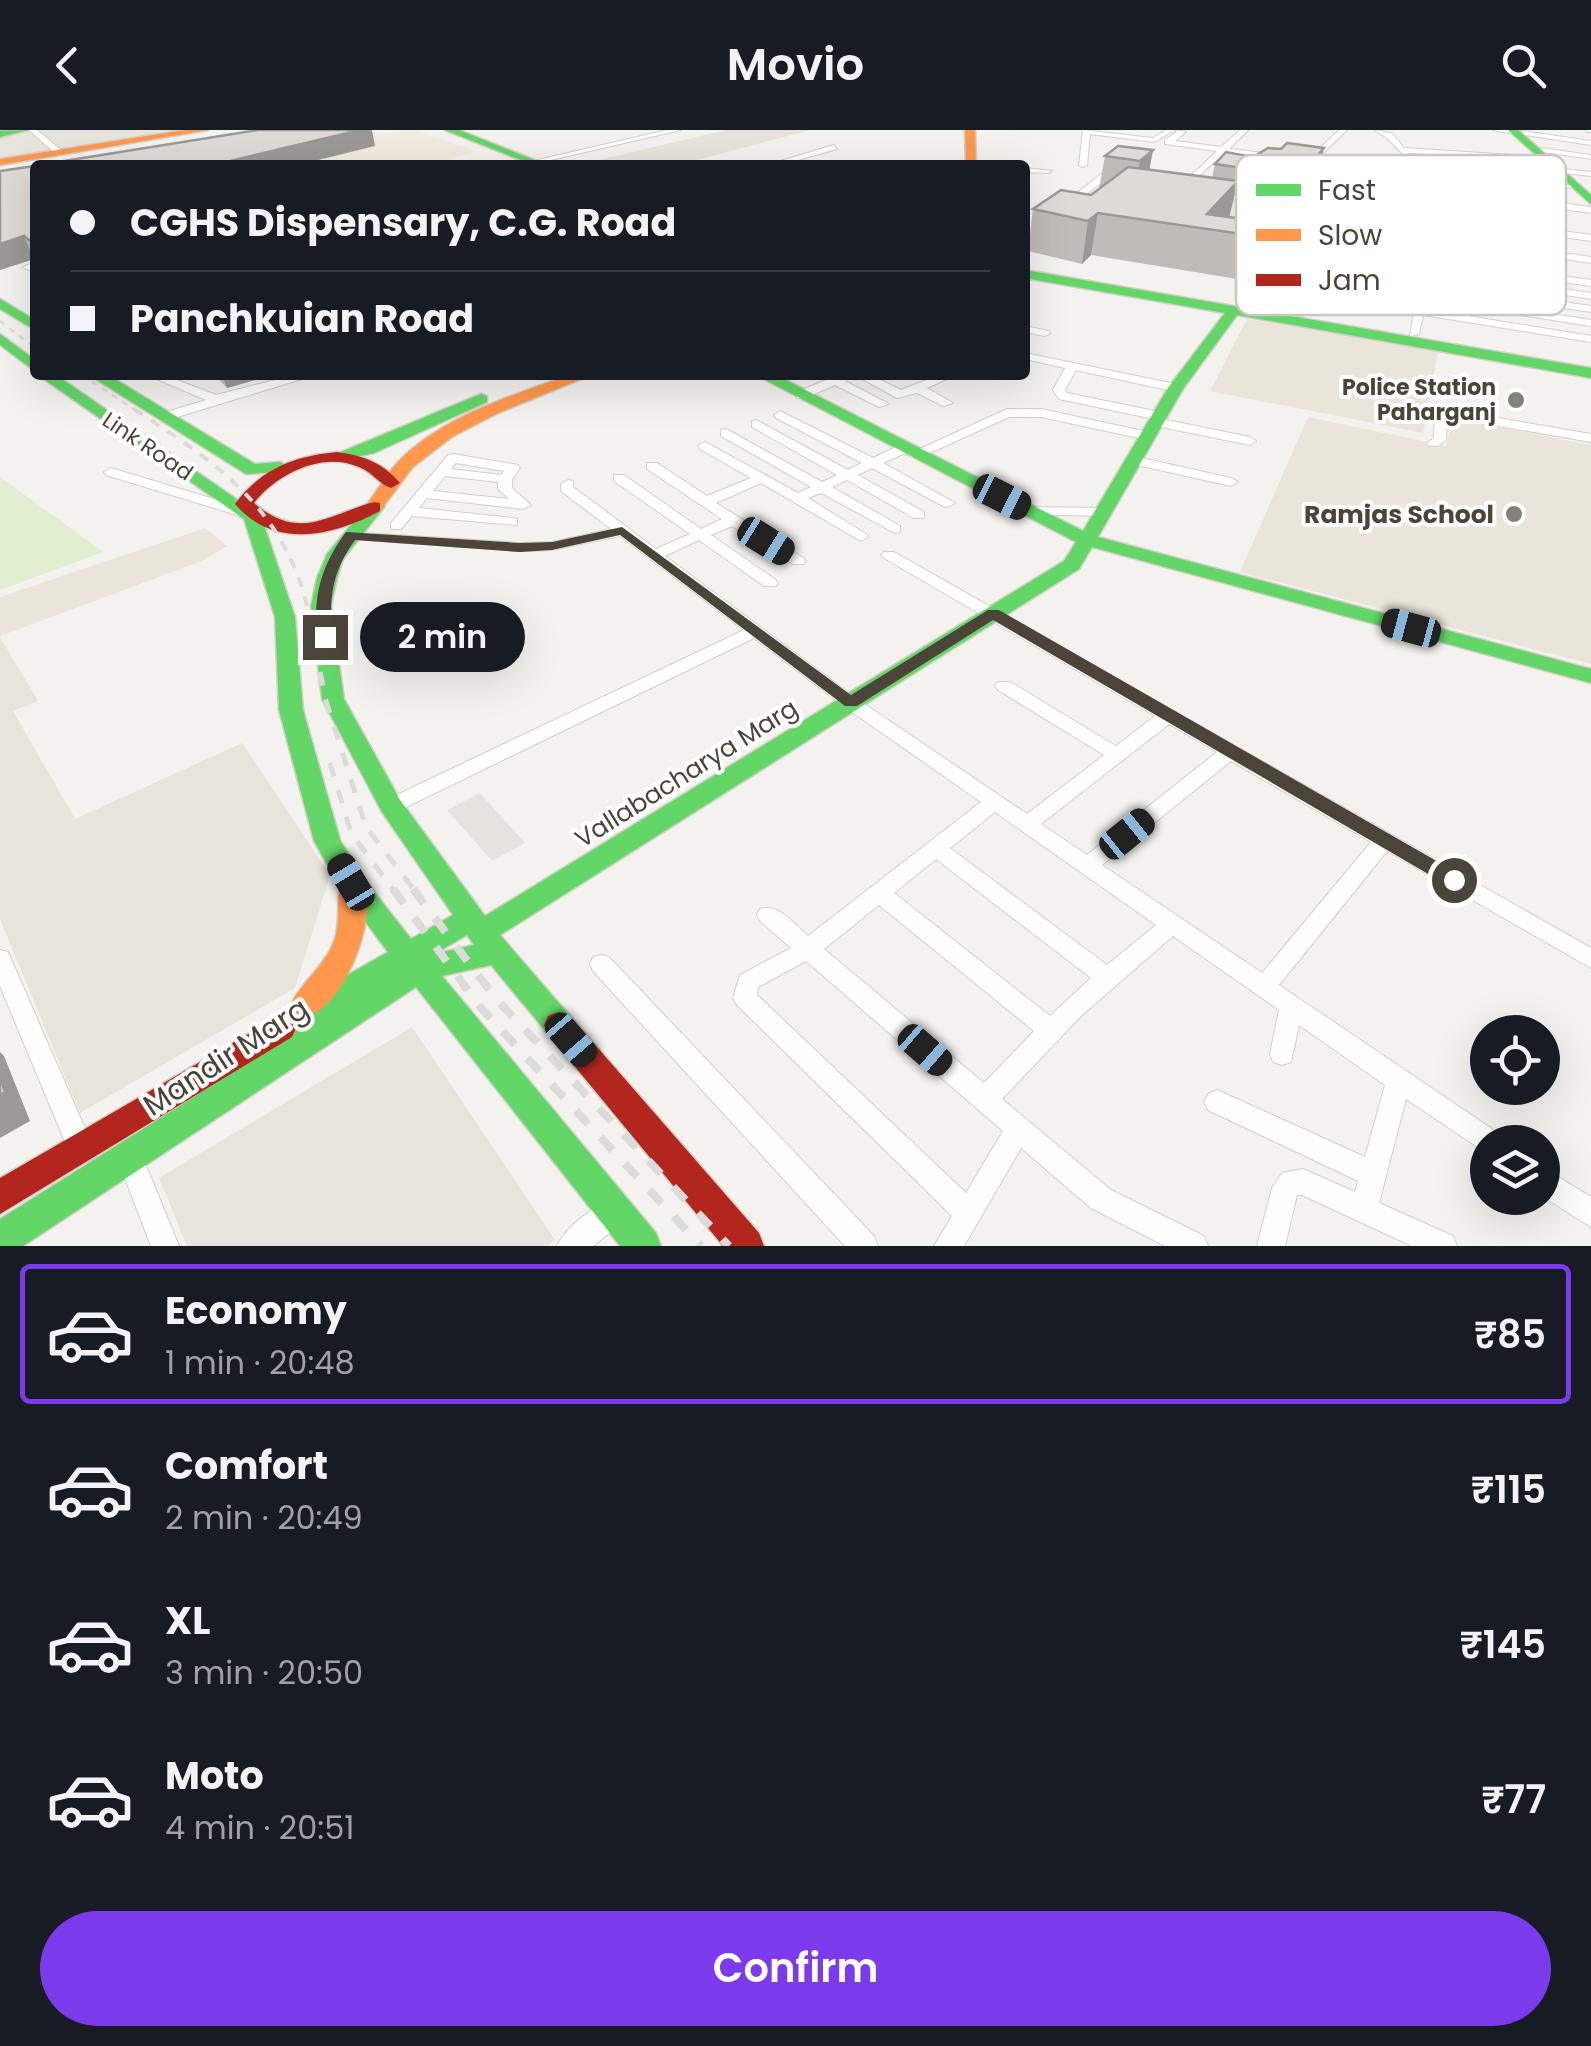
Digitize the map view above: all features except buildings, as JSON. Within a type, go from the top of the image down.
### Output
[{"type":"main road","points":[[0,160],[191,130]]},
{"type":"main road","points":[[0,160],[203,130]]},
{"type":"main road","points":[[438,130],[519,160]]},
{"type":"main road","points":[[450,130],[521,160]]},
{"type":"main road","points":[[970,130],[971,160]]},
{"type":"main road","points":[[985,130],[985,160]]},
{"type":"main road","points":[[1030,267],[1236,296]]},
{"type":"main road","points":[[1030,275],[1236,312]]},
{"type":"main road","points":[[0,302],[30,320]]},
{"type":"main road","name":"Vallabacharya Marg","points":[[476,926],[851,702],[1072,564],[1176,388],[1233,311]]},
{"type":"main road","points":[[1256,315],[1591,374]]},
{"type":"main road","points":[[1368,315],[1417,322],[1591,364]]},
{"type":"main road","points":[[0,338],[30,363]]},
{"type":"main road","points":[[1554,367],[1591,390]]},
{"type":"main road","name":"Link Road","points":[[53,380],[260,524],[310,529],[347,521],[376,506]]},
{"type":"main road","name":"Link Road","points":[[105,380],[252,470],[296,464]]},
{"type":"main road","points":[[530,380],[368,449],[296,464],[270,475],[251,489],[244,504],[252,516],[285,617],[290,710],[327,841],[351,882],[643,1246]]},
{"type":"main road","points":[[569,380],[461,426],[406,466],[351,535],[334,558],[321,606],[332,699],[390,806],[476,926],[746,1246]]},
{"type":"main road","points":[[773,380],[1086,540],[1591,676]]},
{"type":"main road","points":[[323,459],[376,464],[391,482]]},
{"type":"main road","points":[[281,1031],[326,983],[352,940],[357,899],[351,882]]},
{"type":"main road","name":"Mandir Marg","points":[[0,1197],[281,1031],[476,926]]},
{"type":"main road","name":"Mandir Marg","points":[[0,1240],[413,961],[496,952]]},
{"type":"street","points":[[547,160],[677,130]]},
{"type":"street","points":[[1083,165],[1087,131],[1154,140],[1171,130]]},
{"type":"street","points":[[1179,130],[1182,132],[1168,142],[1262,155]]},
{"type":"street","points":[[1184,187],[1244,130]]},
{"type":"street","points":[[1317,155],[1344,130]]},
{"type":"street","points":[[1378,130],[1390,135],[1407,155]]},
{"type":"street","points":[[15,131],[58,151]]},
{"type":"street","points":[[1566,156],[1591,137]]},
{"type":"street","points":[[1190,145],[1200,138]]},
{"type":"street","points":[[1435,144],[1502,155]]},
{"type":"street","points":[[789,160],[834,147]]},
{"type":"street","points":[[1402,150],[1457,155]]},
{"type":"street","points":[[1566,162],[1591,157]]},
{"type":"street","points":[[1030,170],[1048,171]]},
{"type":"street","points":[[1030,234],[1104,176],[1139,180],[1100,172]]},
{"type":"street","points":[[1166,184],[1236,196]]},
{"type":"street","points":[[1566,219],[1591,219]]},
{"type":"street","points":[[1566,227],[1591,228]]},
{"type":"street","points":[[1566,235],[1591,238]]},
{"type":"street","points":[[1566,243],[1591,249]]},
{"type":"street","points":[[1566,252],[1591,260]]},
{"type":"street","points":[[1566,262],[1591,272]]},
{"type":"street","points":[[1566,280],[1591,283]]},
{"type":"street","points":[[1566,291],[1591,296]]},
{"type":"street","points":[[1566,307],[1591,310]]},
{"type":"street","points":[[1420,315],[1417,322],[1591,339]]},
{"type":"street","points":[[1550,315],[1591,323]]},
{"type":"street","points":[[1030,330],[1045,332]]},
{"type":"street","points":[[1030,357],[1176,388]]},
{"type":"street","points":[[1072,366],[1059,390],[1062,396],[1155,424]]},
{"type":"street","points":[[165,380],[208,398],[222,398]]},
{"type":"street","points":[[164,418],[290,380]]},
{"type":"street","points":[[801,395],[830,380]]},
{"type":"street","points":[[841,380],[883,404]]},
{"type":"street","points":[[871,380],[901,395],[934,380]]},
{"type":"street","points":[[907,380],[946,403]]},
{"type":"street","points":[[798,498],[871,464],[1007,413],[1155,424],[1250,441]]},
{"type":"street","points":[[1433,443],[1440,440],[1440,415],[1445,413],[1591,438]]},
{"type":"street","points":[[780,415],[948,503]]},
{"type":"street","points":[[756,424],[919,515]]},
{"type":"street","points":[[726,433],[895,529]]},
{"type":"street","points":[[704,446],[861,537]]},
{"type":"street","points":[[1134,460],[1232,482]]},
{"type":"street","points":[[652,466],[798,561]]},
{"type":"street","points":[[111,472],[252,516]]},
{"type":"street","points":[[524,505],[508,494],[505,478],[441,472],[396,526],[552,546],[622,531]]},
{"type":"street","points":[[619,478],[770,583]]},
{"type":"street","points":[[706,502],[762,478]]},
{"type":"street","points":[[568,484],[566,488],[851,702],[1470,1130]]},
{"type":"street","points":[[424,494],[524,505]]},
{"type":"street","points":[[500,541],[524,505]]},
{"type":"street","points":[[409,511],[512,522]]},
{"type":"street","points":[[1030,511],[1103,512]]},
{"type":"street","points":[[654,554],[733,520]]},
{"type":"street","points":[[351,535],[500,541]]},
{"type":"street","points":[[888,555],[1591,959]]},
{"type":"street","points":[[390,806],[755,631]]},
{"type":"street","points":[[1004,686],[1116,755]]},
{"type":"street","points":[[1027,824],[1169,715]]},
{"type":"street","points":[[1087,866],[1231,751]]},
{"type":"street","points":[[973,1207],[958,1205],[745,998],[748,982],[808,948],[996,801]]},
{"type":"street","points":[[1264,987],[1385,840]]},
{"type":"street","points":[[936,848],[1105,976]]},
{"type":"street","points":[[880,894],[1049,1028]]},
{"type":"street","points":[[768,915],[1101,1199],[1194,1246]]},
{"type":"street","points":[[984,1101],[1049,1028],[1105,976],[1172,924]]},
{"type":"street","points":[[0,959],[82,1149]]},
{"type":"street","points":[[601,964],[864,1246]]},
{"type":"street","points":[[1282,1054],[1291,1006]]},
{"type":"street","points":[[1364,1209],[1398,1080]]},
{"type":"street","points":[[1216,1102],[1373,1174]]},
{"type":"street","points":[[948,1246],[1017,1131]]},
{"type":"street","points":[[129,1155],[165,1246]]},
{"type":"street","points":[[1271,1246],[1284,1188],[1291,1182],[1303,1182],[1443,1246]]},
{"type":"street","points":[[1560,1192],[1591,1213]]},
{"type":"street","points":[[571,1246],[615,1211]]},
{"type":"shaded area","points":[[0,130],[197,130],[0,160]]},
{"type":"shaded area","points":[[416,130],[477,152],[444,160],[322,160],[374,146],[356,137]]},
{"type":"shaded area","points":[[726,130],[810,130],[697,160],[599,160]]},
{"type":"shaded area","points":[[1192,193],[1236,200],[1236,249],[1149,234]]},
{"type":"shaded area","points":[[1247,319],[1438,352],[1423,433],[1210,391]]},
{"type":"shaded area","points":[[1308,417],[1446,446],[1453,418],[1591,445],[1591,664],[1240,572]]},
{"type":"shaded area","points":[[205,528],[227,546],[202,561],[0,636],[0,597]]},
{"type":"shaded area","points":[[0,637],[38,701],[13,711],[75,819],[242,743],[330,875],[295,988],[80,1113],[0,919]]},
{"type":"shaded area","points":[[480,793],[525,843],[492,861],[447,810]]},
{"type":"shaded area","points":[[412,1027],[555,1240],[547,1246],[187,1246],[159,1178]]},
{"type":"green space","points":[[0,477],[103,552],[0,590]]},
{"type":"railway","points":[[0,321],[30,344]]},
{"type":"railway","points":[[90,380],[138,412]]},
{"type":"railway","points":[[134,409],[195,450],[246,494],[285,548],[300,581],[310,619]]},
{"type":"railway","points":[[309,617],[326,701],[366,827],[415,891]]},
{"type":"railway","points":[[330,763],[351,833],[394,891]]},
{"type":"railway","points":[[393,889],[481,1008],[701,1246]]},
{"type":"railway","points":[[413,889],[496,999],[729,1246]]},
{"type":"traffic: fast","points":[[0,134],[24,130]]},
{"type":"traffic: fast","points":[[450,130],[529,160]]},
{"type":"traffic: fast","points":[[1513,130],[1540,155]]},
{"type":"traffic: fast","points":[[1566,178],[1591,201]]},
{"type":"traffic: fast","points":[[1030,275],[1236,311]]},
{"type":"traffic: fast","points":[[0,303],[30,323]]},
{"type":"traffic: fast","points":[[481,933],[1072,565],[1176,388],[1233,311]]},
{"type":"traffic: fast","points":[[1259,315],[1591,373]]},
{"type":"traffic: fast","points":[[0,338],[30,363]]},
{"type":"traffic: fast","points":[[53,380],[252,516]]},
{"type":"traffic: fast","points":[[105,380],[252,470],[280,467]]},
{"type":"traffic: fast","points":[[774,380],[1086,540],[1591,676]]},
{"type":"traffic: fast","points":[[342,455],[368,449],[481,399]]},
{"type":"traffic: fast","points":[[376,506],[334,558],[327,578],[321,606],[333,699],[391,806],[481,933],[559,1025]]},
{"type":"traffic: fast","points":[[252,516],[285,617],[291,710],[327,841],[351,882],[402,948],[643,1246]]},
{"type":"traffic: fast","points":[[281,1028],[470,919]]},
{"type":"traffic: fast","points":[[0,1240],[420,969],[497,952]]},
{"type":"traffic: slow","points":[[0,162],[203,130]]},
{"type":"traffic: slow","points":[[970,130],[971,160]]},
{"type":"traffic: slow","points":[[374,507],[407,463],[426,447],[491,411],[569,380]]},
{"type":"traffic: slow","points":[[305,1006],[344,952],[354,922],[353,887]]},
{"type":"traffic: jam","points":[[374,507],[341,523],[290,529],[258,516],[244,504],[274,475],[315,459],[357,460],[376,468],[391,483]]},
{"type":"traffic: jam","points":[[559,1025],[746,1246]]},
{"type":"traffic: jam","points":[[0,1197],[281,1028]]},
{"type":"place","name":"Police Station Paharganj","points":[[1516,400]]},
{"type":"place","name":"Ramjas School","points":[[1514,514]]},
{"type":"route","points":[[325,637],[321,606],[327,578],[334,558],[351,535],[520,548],[552,546],[622,531],[851,702],[993,614],[1454,880]]}]
